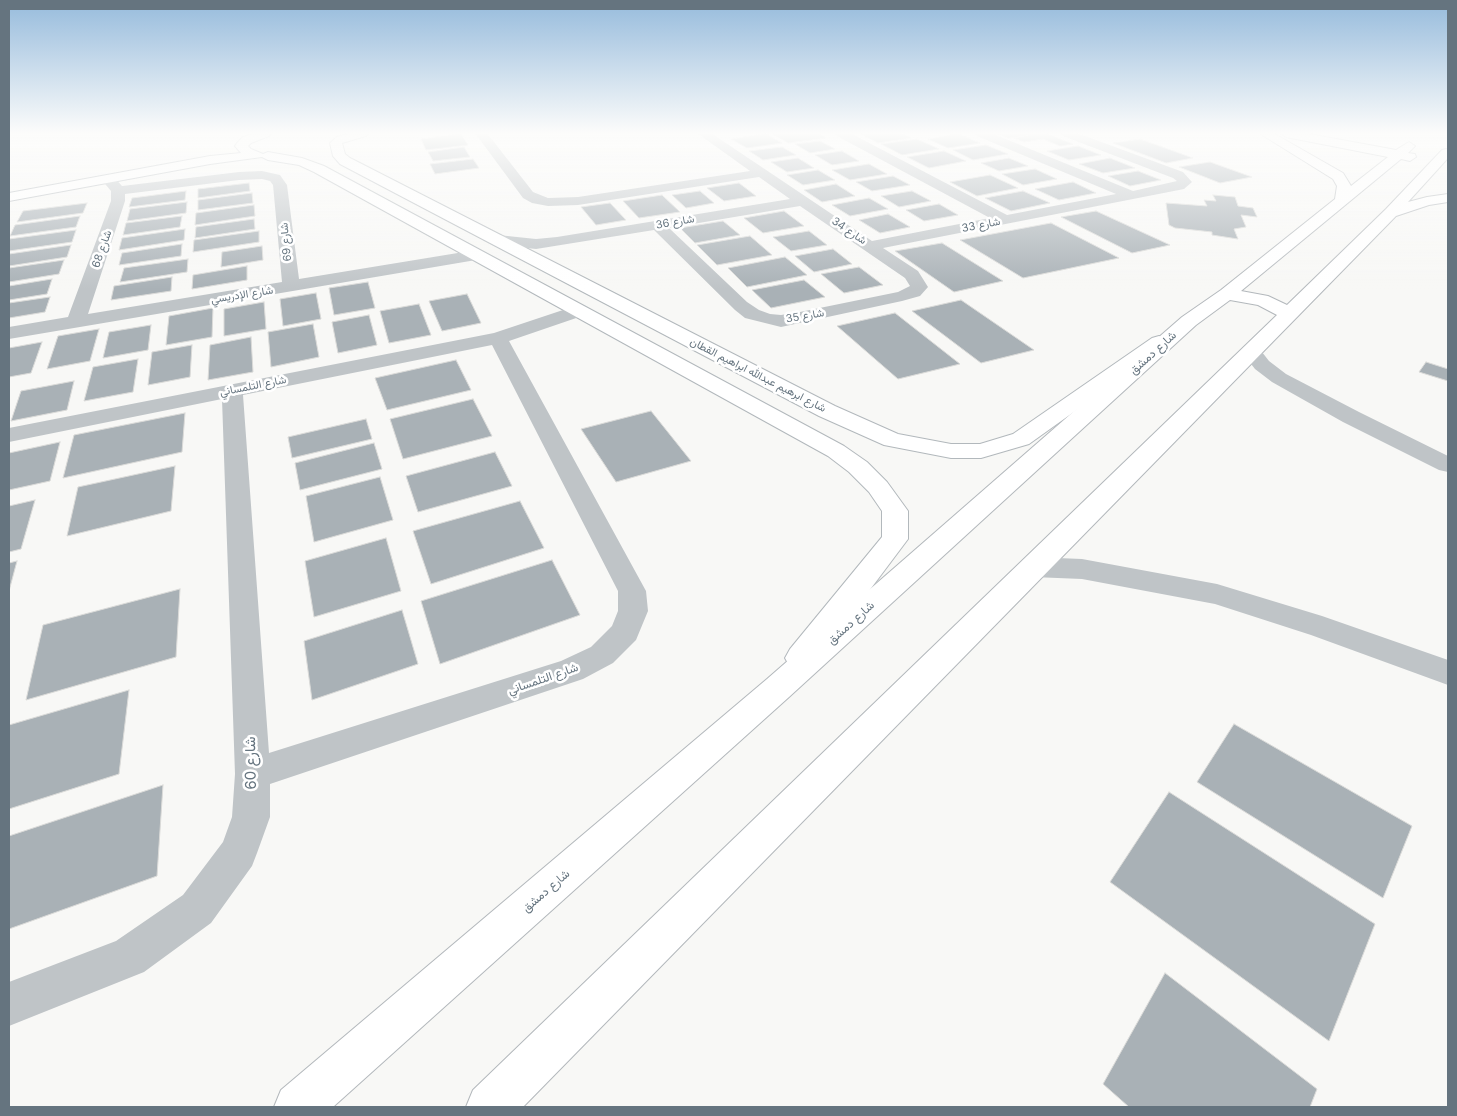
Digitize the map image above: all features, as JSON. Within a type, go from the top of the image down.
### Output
[{"type":"street","points":[[9,197],[112,185]]},
{"type":"street","name":"شارع 68","points":[[76,322],[118,201],[113,185]]},
{"type":"street","name":"شارع 69","points":[[280,185],[291,287]]},
{"type":"street","points":[[362,185],[375,200],[836,451],[858,467],[878,487],[895,511],[895,539],[778,688]]},
{"type":"street","name":"شارع ابرهيم عبدالله ابراهيم القطان","points":[[392,185],[565,273],[850,422],[892,440],[951,451],[981,451],[1021,439],[1189,321]]},
{"type":"street","points":[[520,185],[528,195],[537,200],[548,202],[578,201],[683,185]]},
{"type":"street","name":"شارع 34","points":[[780,185],[870,246]]},
{"type":"street","points":[[939,185],[1004,220]]},
{"type":"street","points":[[1107,185],[1131,195]]},
{"type":"street","name":"شارع 33","points":[[870,246],[1180,185]]},
{"type":"street","points":[[1342,200],[1344,185]]},
{"type":"street","name":"شارع دمشق","points":[[298,1107],[778,688],[1189,321],[1227,294],[1261,278],[1342,200],[1370,185]]},
{"type":"street","points":[[490,1107],[1251,351],[1296,298],[1322,279],[1391,212],[1409,185]]},
{"type":"street","points":[[375,200],[397,199],[403,197],[406,194],[405,192]]},
{"type":"street","points":[[1391,212],[1427,201],[1448,198]]},
{"type":"street","name":"شارع 36","points":[[498,240],[536,244],[577,239],[803,200]]},
{"type":"street","points":[[400,214],[400,208],[405,205],[428,204]]},
{"type":"street","name":"شارع 35","points":[[658,225],[752,314],[781,321],[902,296],[914,292],[919,287],[912,275],[870,246]]},
{"type":"street","name":"شارع 36","points":[[565,273],[555,265],[554,255],[562,246],[577,239]]},
{"type":"street","name":"شارع الإدريسي","points":[[9,333],[476,255]]},
{"type":"street","points":[[1227,294],[1274,304],[1296,298]]},
{"type":"street","name":"شارع التلمساني","points":[[9,435],[498,338],[578,311]]},
{"type":"street","name":"شارع التلمساني","points":[[253,774],[572,670],[602,655],[625,632],[633,611],[632,591],[498,338]]},
{"type":"street","points":[[681,368],[692,369],[710,365],[715,360],[715,355],[711,351]]},
{"type":"street","points":[[1251,351],[1262,365],[1279,378],[1351,417],[1448,465]]},
{"type":"street","points":[[719,388],[716,377],[720,372],[735,368],[747,369]]},
{"type":"street","name":"شارع 60","points":[[9,1004],[129,957],[197,909],[238,853],[251,817],[253,774],[232,390]]},
{"type":"street","points":[[820,442],[830,445],[852,441],[857,435],[856,428],[850,422]]},
{"type":"street","points":[[1033,567],[1082,569],[1227,597],[1322,627],[1448,673]]},
{"type":"building","points":[[249,185],[250,191],[198,198],[198,189]]},
{"type":"building","points":[[742,185],[756,196],[724,201],[707,188]]},
{"type":"building","points":[[838,185],[855,196],[822,202],[804,190]]},
{"type":"building","points":[[861,185],[909,185],[872,191]]},
{"type":"building","points":[[956,185],[1012,185],[1018,188],[977,196]]},
{"type":"building","points":[[1056,185],[1079,185],[1096,193],[1059,200],[1035,189]]},
{"type":"building","points":[[186,191],[185,200],[129,207],[132,198]]},
{"type":"building","points":[[700,191],[714,203],[686,208],[672,195]]},
{"type":"building","points":[[912,191],[931,201],[899,207],[881,196]]},
{"type":"building","points":[[1023,191],[1050,203],[1011,211],[985,198]]},
{"type":"building","points":[[252,193],[253,203],[198,210],[198,200]]},
{"type":"building","points":[[662,195],[680,212],[639,218],[623,201]]},
{"type":"building","points":[[1213,195],[1235,197],[1238,206],[1253,208],[1257,217],[1241,215],[1246,227],[1234,229],[1238,239],[1212,235],[1212,232],[1175,228],[1169,225],[1166,203],[1207,206],[1204,200],[1216,201]]},
{"type":"building","points":[[869,198],[888,209],[850,216],[832,205]]},
{"type":"building","points":[[187,202],[186,213],[127,221],[130,209]]},
{"type":"building","points":[[87,203],[83,213],[17,222],[23,211]]},
{"type":"building","points":[[610,203],[626,220],[596,225],[581,207]]},
{"type":"building","points":[[939,204],[958,215],[924,221],[906,210]]},
{"type":"building","points":[[254,205],[255,216],[195,225],[196,213]]},
{"type":"building","points":[[784,211],[804,226],[763,233],[744,218]]},
{"type":"building","points":[[1096,211],[1170,245],[1132,253],[1061,217]]},
{"type":"building","points":[[888,214],[910,227],[880,233],[859,220]]},
{"type":"building","points":[[80,216],[76,227],[10,236],[15,225]]},
{"type":"building","points":[[182,216],[180,227],[123,235],[126,223]]},
{"type":"building","points":[[254,219],[255,229],[195,238],[196,227]]},
{"type":"building","points":[[723,221],[740,235],[695,243],[680,228]]},
{"type":"building","points":[[1051,223],[1119,258],[1023,278],[960,240]]},
{"type":"building","points":[[185,229],[184,240],[119,250],[122,238]]},
{"type":"building","points":[[76,230],[72,242],[9,251],[9,239]]},
{"type":"building","points":[[259,231],[259,242],[193,252],[194,240]]},
{"type":"building","points":[[809,231],[827,245],[791,251],[773,237]]},
{"type":"building","points":[[750,236],[772,255],[717,265],[697,245]]},
{"type":"building","points":[[942,243],[1003,281],[954,292],[895,251]]},
{"type":"building","points":[[182,244],[181,256],[119,265],[122,253]]},
{"type":"building","points":[[71,245],[67,257],[9,266],[9,254]]},
{"type":"building","points":[[262,246],[263,260],[221,267],[222,252]]},
{"type":"building","points":[[833,249],[852,264],[814,272],[795,256]]},
{"type":"building","points":[[785,257],[807,275],[747,287],[728,268]]},
{"type":"building","points":[[188,259],[187,272],[120,282],[124,268]]},
{"type":"building","points":[[64,260],[59,274],[9,282],[9,268]]},
{"type":"building","points":[[247,266],[247,280],[192,289],[193,275]]},
{"type":"building","points":[[859,267],[883,285],[844,293],[821,274]]},
{"type":"building","points":[[172,277],[171,291],[111,300],[114,286]]},
{"type":"building","points":[[52,279],[47,294],[9,300],[9,286]]},
{"type":"building","points":[[804,280],[825,297],[771,308],[752,290]]},
{"type":"building","points":[[368,282],[375,308],[334,315],[329,288]]},
{"type":"building","points":[[316,293],[321,319],[283,326],[280,299]]},
{"type":"building","points":[[467,294],[481,323],[442,331],[429,301]]},
{"type":"building","points":[[50,297],[45,312],[9,318],[9,303]]},
{"type":"building","points":[[961,300],[1034,350],[981,363],[912,311]]},
{"type":"building","points":[[264,302],[266,329],[224,336],[224,309]]},
{"type":"building","points":[[419,304],[431,335],[389,343],[380,311]]},
{"type":"building","points":[[213,308],[212,337],[166,345],[169,316]]},
{"type":"building","points":[[895,313],[960,364],[898,379],[837,326]]},
{"type":"building","points":[[369,315],[377,345],[338,353],[332,322]]},
{"type":"building","points":[[313,324],[319,357],[271,367],[268,332]]},
{"type":"building","points":[[151,325],[148,350],[103,358],[109,332]]},
{"type":"building","points":[[99,329],[90,361],[47,369],[58,336]]},
{"type":"building","points":[[251,337],[253,372],[208,380],[210,345]]},
{"type":"building","points":[[42,342],[31,373],[9,377],[9,348]]},
{"type":"building","points":[[192,345],[190,377],[148,385],[152,352]]},
{"type":"building","points":[[138,359],[133,392],[84,401],[93,367]]},
{"type":"building","points":[[456,360],[471,390],[387,410],[375,378]]},
{"type":"building","points":[[1426,362],[1448,369],[1448,381],[1419,372]]},
{"type":"building","points":[[74,381],[67,410],[11,421],[21,391]]},
{"type":"building","points":[[473,399],[492,436],[403,459],[390,419]]},
{"type":"building","points":[[651,411],[691,461],[616,482],[581,429]]},
{"type":"building","points":[[185,413],[182,452],[63,478],[74,435]]},
{"type":"building","points":[[366,419],[372,439],[292,458],[288,437]]},
{"type":"building","points":[[60,442],[50,481],[9,490],[9,453]]},
{"type":"building","points":[[374,443],[382,469],[300,490],[295,463]]},
{"type":"building","points":[[495,452],[512,486],[418,512],[406,476]]},
{"type":"building","points":[[175,466],[171,511],[67,536],[78,487]]},
{"type":"building","points":[[380,477],[393,520],[314,542],[306,496]]},
{"type":"building","points":[[35,500],[21,549],[9,552],[9,506]]},
{"type":"building","points":[[520,501],[544,548],[431,584],[413,531]]},
{"type":"building","points":[[386,538],[401,591],[314,617],[305,561]]},
{"type":"building","points":[[552,560],[580,615],[440,664],[421,601]]},
{"type":"building","points":[[17,561],[9,591],[9,563]]},
{"type":"building","points":[[180,589],[176,657],[26,700],[43,625]]},
{"type":"building","points":[[402,610],[418,664],[312,700],[304,641]]},
{"type":"building","points":[[129,690],[119,774],[9,809],[9,725]]},
{"type":"building","points":[[1234,724],[1412,826],[1383,898],[1197,782]]},
{"type":"building","points":[[163,785],[157,876],[9,929],[9,836]]},
{"type":"building","points":[[1169,792],[1375,924],[1329,1041],[1110,882]]},
{"type":"building","points":[[1165,973],[1317,1089],[1310,1107],[1129,1107],[1103,1084]]}]
